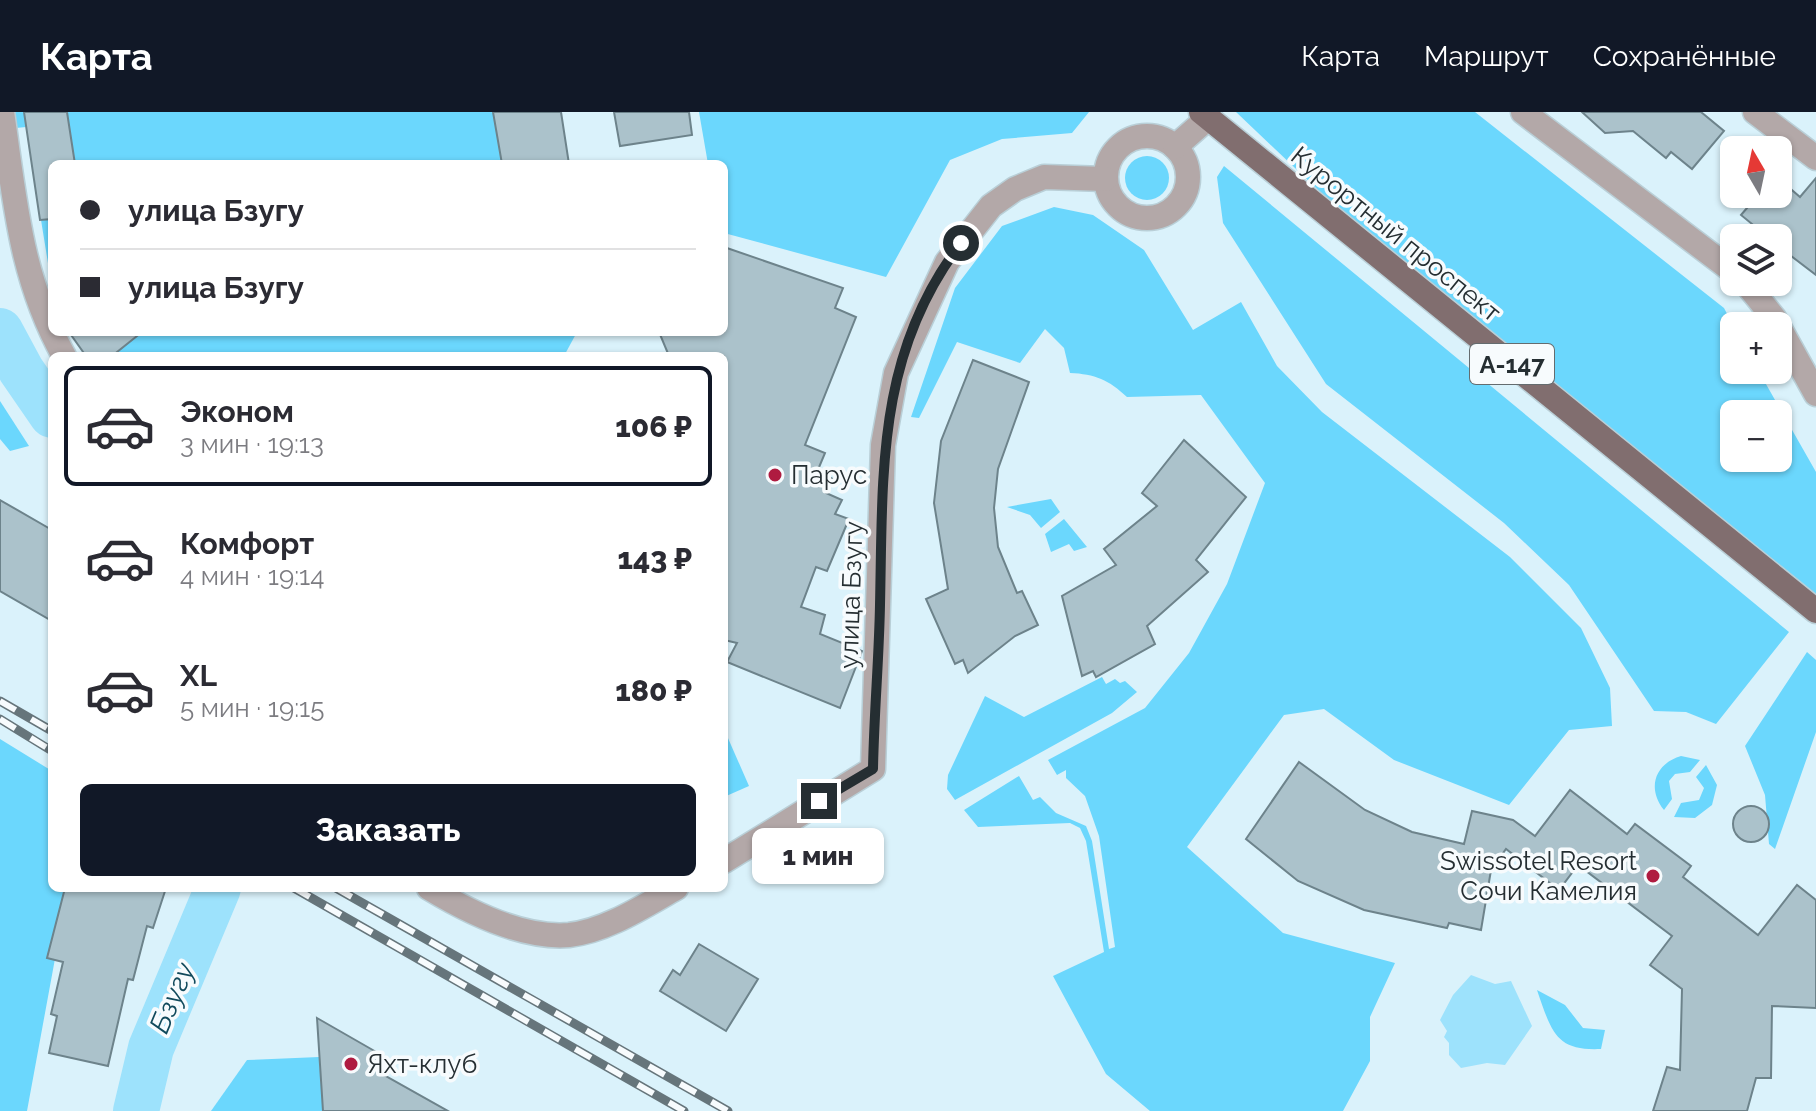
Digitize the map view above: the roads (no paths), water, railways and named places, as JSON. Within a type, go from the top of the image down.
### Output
[{"type":"main road","name":"Курортный проспект","points":[[1205,115],[1816,611]]},
{"type":"street","points":[[2,112],[31,283],[48,328]]},
{"type":"street","points":[[1523,112],[1720,261]]},
{"type":"street","points":[[1755,112],[1816,158]]},
{"type":"street","points":[[1175,147],[1205,115]]},
{"type":"street","points":[[1156,137],[1175,147],[1186,165],[1187,186],[1177,205],[1148,219],[1128,214],[1112,199],[1105,179],[1110,158],[1125,142],[1156,137]]},
{"type":"street","name":"улица Бзугу","points":[[728,859],[873,769],[883,445],[896,373],[947,262],[991,206],[1015,189],[1044,177],[1105,179]]},
{"type":"street","points":[[1756,296],[1774,318],[1816,394]]},
{"type":"street","points":[[437,892],[483,915],[532,932],[569,935],[608,923],[668,892]]},
{"type":"waterway","name":"Бзугу","points":[[0,331],[21,370],[48,409]]},
{"type":"waterway","name":"Бзугу","points":[[136,1111],[151,1048],[216,892]]},
{"type":"railway","points":[[0,701],[48,729]]},
{"type":"railway","points":[[0,719],[48,749]]},
{"type":"railway","points":[[301,892],[684,1111]]},
{"type":"railway","points":[[343,892],[728,1111]]},
{"type":"place","name":"Парус","points":[[775,475]]},
{"type":"place","name":"Swissotel Resort Сочи Камелия","points":[[1653,876]]},
{"type":"place","name":"Яхт-клуб","points":[[351,1064]]}]
